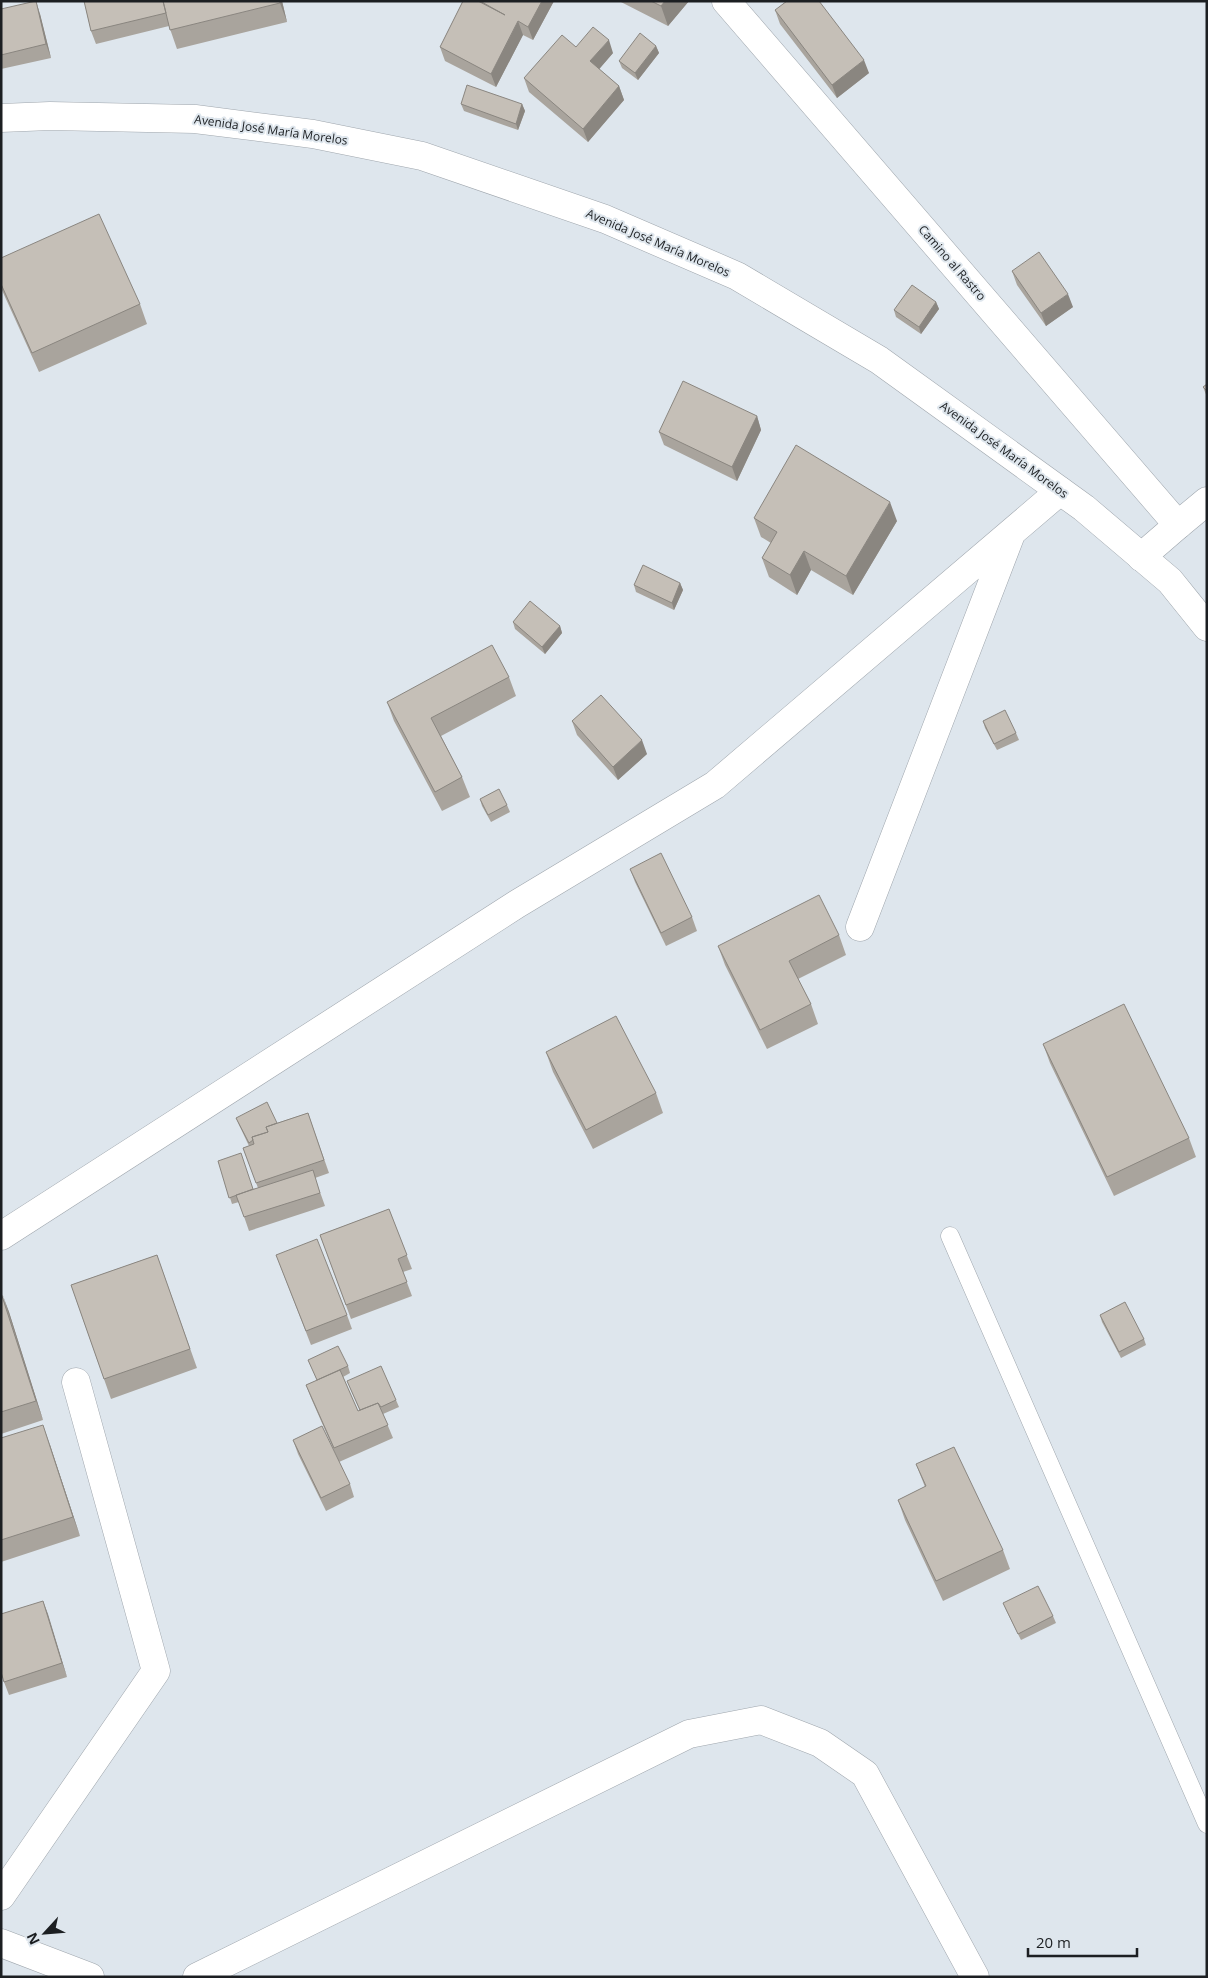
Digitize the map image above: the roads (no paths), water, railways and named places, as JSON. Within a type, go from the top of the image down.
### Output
[{"type":"street","name":"Camino al Rastro","points":[[726,1],[1178,525]]},
{"type":"street","name":"Avenida José María Morelos","points":[[1,118],[50,116],[195,119],[313,134],[422,156],[605,218],[737,276],[879,360],[1084,508],[1170,581],[1207,627]]},
{"type":"street","points":[[1,1236],[517,904],[715,784],[1060,490]]},
{"type":"street","points":[[1141,557],[1207,501]]},
{"type":"street","points":[[860,927],[1012,532]]},
{"type":"street","points":[[1,1896],[156,1671],[76,1382]]},
{"type":"street","points":[[198,1977],[689,1734],[760,1720],[820,1743],[865,1774],[975,1977]]},
{"type":"street","points":[[1,1942],[90,1977]]},
{"type":"lane","points":[[950,1236],[1207,1824]]}]
